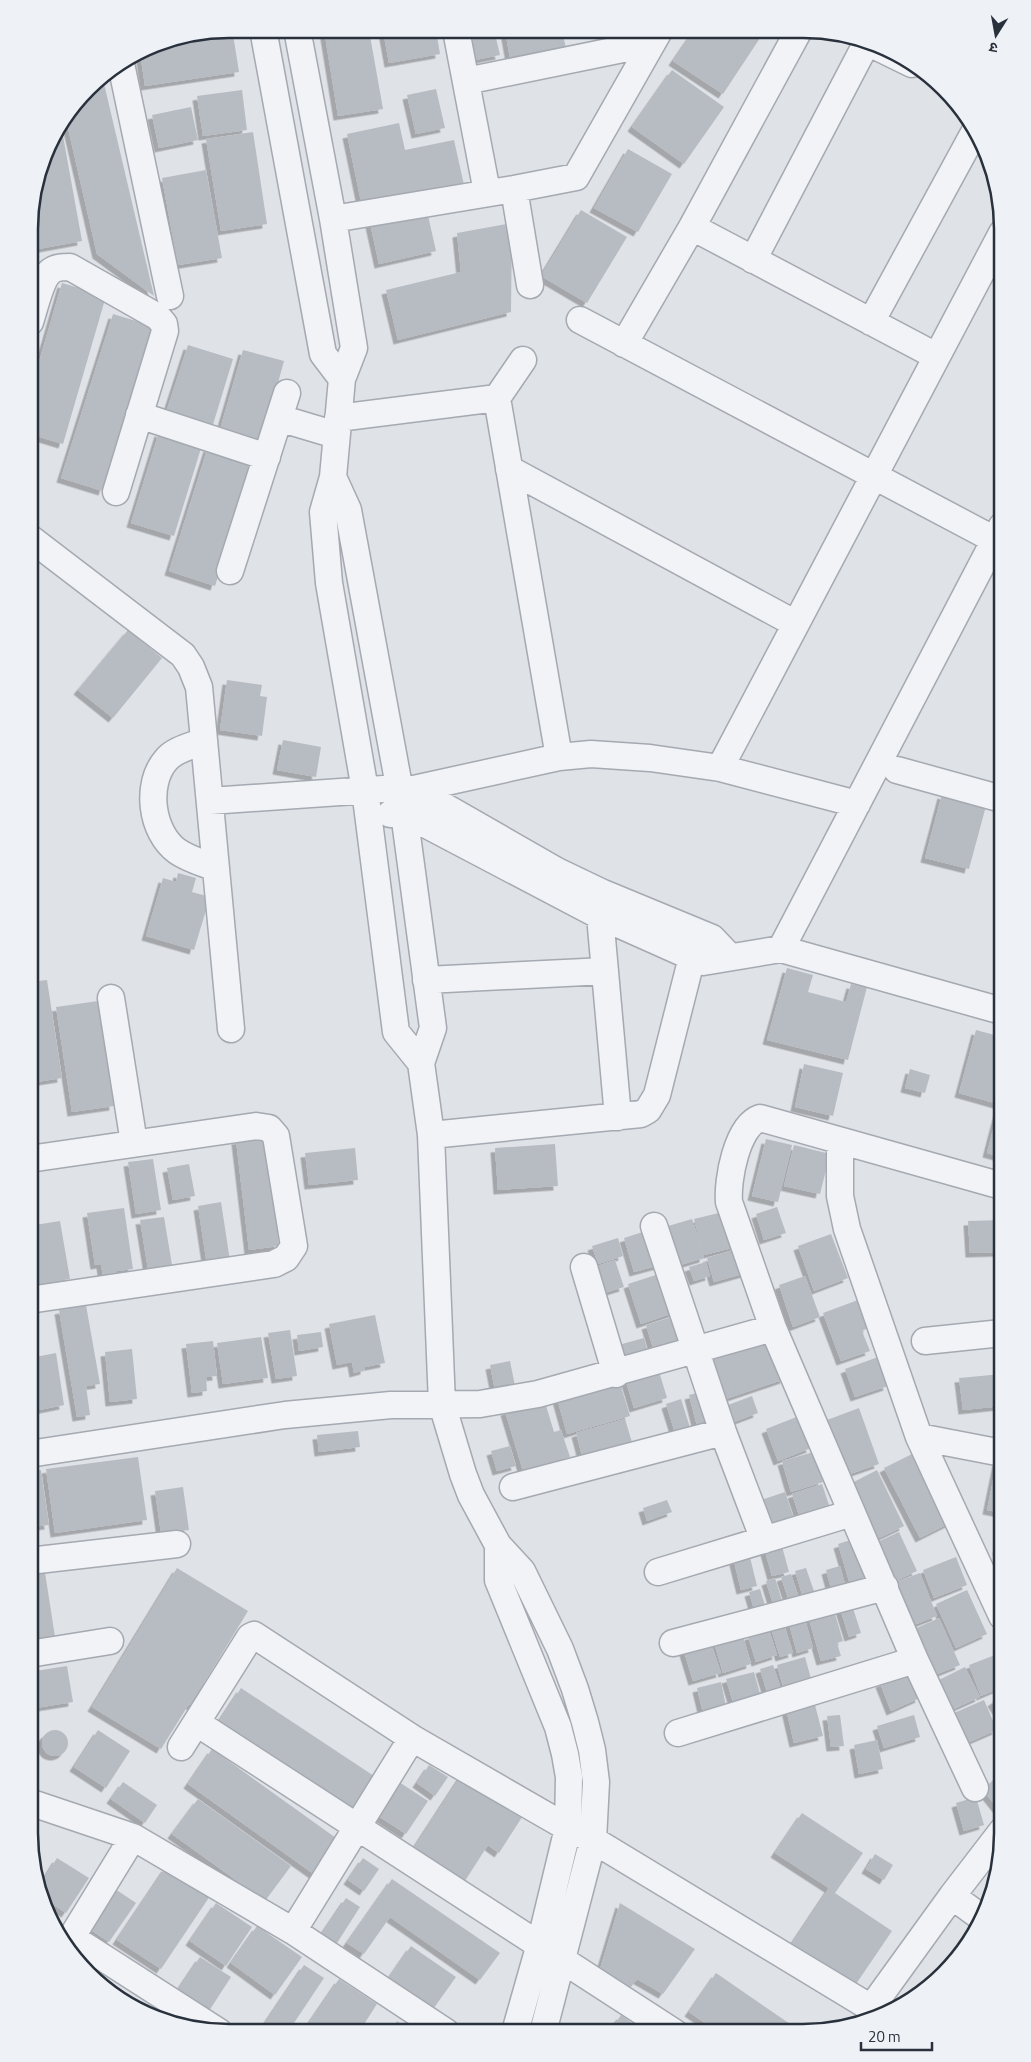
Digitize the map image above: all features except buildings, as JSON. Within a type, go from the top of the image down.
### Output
[{"type":"street","points":[[265,38],[323,354],[342,379]]},
{"type":"street","points":[[299,38],[333,219],[354,348],[342,379],[333,477],[323,512],[328,583],[367,803],[396,1032],[421,1063]]},
{"type":"street","points":[[458,38],[487,192]]},
{"type":"street","points":[[466,81],[652,38]]},
{"type":"street","points":[[333,219],[514,189],[576,176],[655,38]]},
{"type":"street","points":[[624,344],[692,227],[795,38]]},
{"type":"street","points":[[753,260],[862,47]]},
{"type":"street","points":[[122,70],[170,296]]},
{"type":"street","points":[[871,322],[971,138]]},
{"type":"street","points":[[514,189],[530,285]]},
{"type":"street","points":[[692,227],[936,356]]},
{"type":"street","points":[[720,768],[994,248]]},
{"type":"street","points":[[38,300],[46,277],[51,270],[70,267],[158,317],[164,324],[165,331],[116,492]]},
{"type":"street","points":[[580,320],[994,539]]},
{"type":"street","points":[[523,360],[497,398],[559,756]]},
{"type":"street","points":[[230,571],[287,393]]},
{"type":"street","points":[[279,418],[337,426],[497,398]]},
{"type":"street","points":[[139,415],[266,457]]},
{"type":"street","points":[[510,470],[796,624]]},
{"type":"street","points":[[333,477],[348,510],[406,788],[404,813],[433,1028],[421,1063],[431,1135],[442,1404],[471,1494],[498,1545],[522,1571],[560,1649],[575,1689],[592,1750],[596,1782],[593,1840],[546,2024]]},
{"type":"street","points":[[38,544],[183,655],[191,667],[199,687],[231,1029]]},
{"type":"street","points":[[781,949],[994,547]]},
{"type":"street","points":[[204,741],[179,750],[166,760],[161,767],[154,798],[155,814],[160,832],[177,850],[216,868]]},
{"type":"street","points":[[367,803],[406,788],[559,756],[616,754],[720,768],[857,804]]},
{"type":"street","points":[[897,770],[994,797]]},
{"type":"street","points":[[406,788],[557,871],[612,897],[712,938],[730,957]]},
{"type":"street","points":[[210,801],[367,803],[404,813],[600,916],[703,962],[781,949],[994,1009]]},
{"type":"street","points":[[600,916],[618,1117]]},
{"type":"street","points":[[431,1135],[618,1117],[641,1114],[648,1110],[657,1095],[692,957]]},
{"type":"street","points":[[426,980],[605,971]]},
{"type":"street","points":[[112,998],[134,1143]]},
{"type":"street","points":[[975,1788],[915,1660],[773,1328],[729,1202],[728,1187],[744,1131],[749,1124],[760,1118],[994,1184]]},
{"type":"street","points":[[38,1158],[256,1126],[269,1128],[276,1136],[294,1246],[286,1258],[274,1264],[38,1299]]},
{"type":"street","points":[[840,1142],[840,1196],[843,1213],[919,1437],[994,1586]]},
{"type":"street","points":[[654,1226],[723,1432],[764,1540]]},
{"type":"street","points":[[584,1267],[616,1374]]},
{"type":"street","points":[[38,1453],[285,1415],[390,1404],[480,1404],[538,1394],[616,1374],[773,1328]]},
{"type":"street","points":[[926,1341],[994,1333]]},
{"type":"street","points":[[513,1487],[723,1432]]},
{"type":"street","points":[[919,1437],[994,1451]]},
{"type":"street","points":[[658,1572],[852,1512]]},
{"type":"street","points":[[38,1561],[177,1544]]},
{"type":"street","points":[[498,1545],[498,1580],[558,1727],[569,1777],[568,1828],[540,1944],[517,2024]]},
{"type":"street","points":[[673,1643],[885,1587]]},
{"type":"street","points":[[181,1747],[250,1637],[254,1635],[412,1738],[568,1828],[593,1840],[874,2011]]},
{"type":"street","points":[[38,1653],[110,1641]]},
{"type":"street","points":[[678,1732],[915,1660]]},
{"type":"street","points":[[197,1723],[661,2024]]},
{"type":"street","points":[[293,1931],[412,1738]]},
{"type":"street","points":[[38,1805],[133,1837],[293,1931],[434,2024]]},
{"type":"street","points":[[70,1939],[133,1837]]},
{"type":"street","points":[[878,2009],[952,1896],[993,1842]]},
{"type":"street","points":[[952,1896],[976,1914]]},
{"type":"street","points":[[74,1945],[204,2023]]}]
